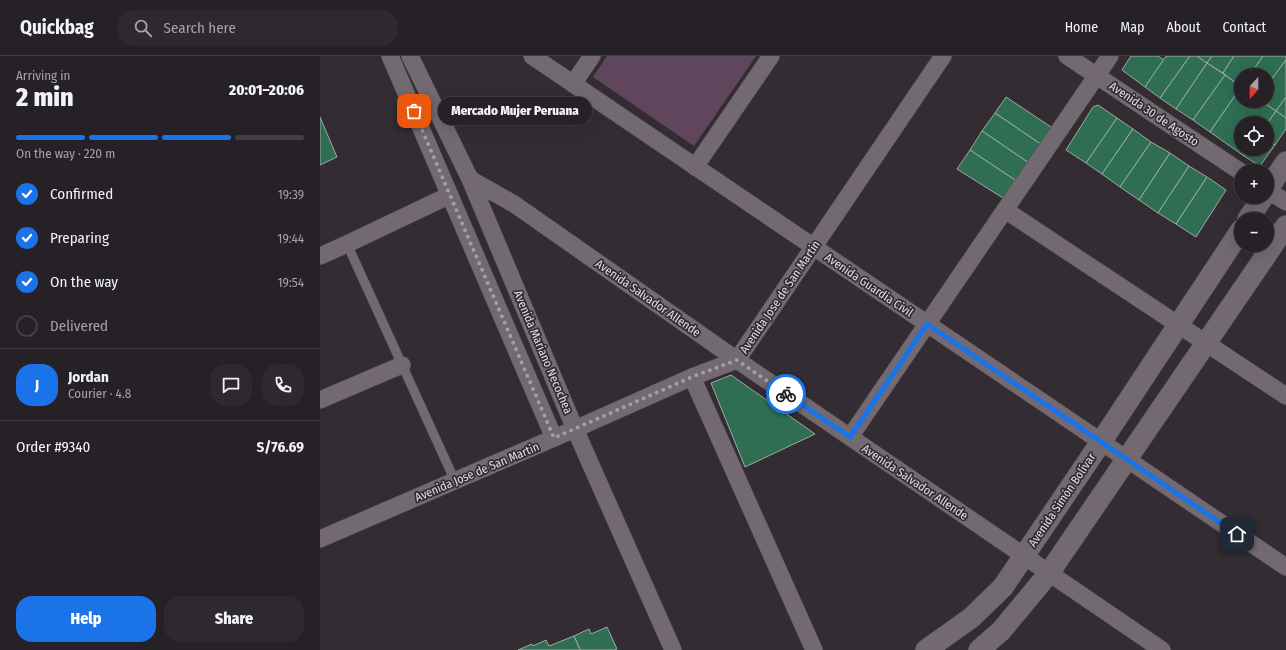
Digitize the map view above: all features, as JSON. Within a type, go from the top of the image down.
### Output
[{"type":"street","name":"Avenida Mariano Necochea","points":[[390,56],[554,438]]},
{"type":"street","name":"Avenida Guardia Civil","points":[[532,56],[1286,568]]},
{"type":"street","points":[[573,84],[592,56]]},
{"type":"street","points":[[695,167],[771,56]]},
{"type":"street","name":"Avenida Jose de San Martin","points":[[320,539],[576,429],[692,377],[737,360],[943,56]]},
{"type":"street","name":"Avenida 30 de Agosto","points":[[1067,56],[1234,167]]},
{"type":"street","points":[[850,437],[1110,56]]},
{"type":"street","name":"Avenida Mariano Necochea","points":[[412,57],[470,179],[576,429],[673,650]]},
{"type":"street","points":[[1274,180],[1286,162]]},
{"type":"street","name":"Avenida Salvador Allende","points":[[470,179],[514,204],[737,360],[1162,650]]},
{"type":"street","points":[[1274,194],[1286,202]]},
{"type":"street","points":[[320,256],[450,195]]},
{"type":"street","points":[[1005,210],[1286,396]]},
{"type":"street","points":[[979,650],[1000,631],[1049,573],[1286,226]]},
{"type":"street","name":"Avenida Simón Bolívar","points":[[926,650],[971,618],[1003,587],[1234,241]]},
{"type":"street","points":[[320,400],[402,364]]},
{"type":"street","points":[[692,377],[814,650]]},
{"type":"lane","points":[[347,244],[456,481]]},
{"type":"shaded area","points":[[607,56],[756,56],[694,146],[593,77]]},
{"type":"building","points":[[1131,56],[1158,56],[1164,60],[1145,87],[1122,70]]},
{"type":"building","points":[[1166,56],[1190,56],[1160,98],[1145,87]]},
{"type":"building","points":[[1190,56],[1197,56],[1207,63],[1176,109],[1160,98]]},
{"type":"building","points":[[1197,56],[1212,56],[1207,63]]},
{"type":"building","points":[[1212,56],[1234,56],[1223,73],[1207,63]]},
{"type":"building","points":[[1234,56],[1263,56],[1255,68],[1234,68],[1234,82],[1223,73]]},
{"type":"building","points":[[1263,56],[1286,56],[1286,60],[1274,76],[1274,68],[1255,68]]},
{"type":"building","points":[[1286,60],[1286,97],[1276,111],[1272,108],[1274,108],[1274,76]]},
{"type":"building","points":[[1207,63],[1225,75],[1193,120],[1176,109]]},
{"type":"building","points":[[1225,75],[1234,82],[1234,97],[1210,132],[1193,120]]},
{"type":"building","points":[[1006,97],[1054,129],[1042,145],[995,113]]},
{"type":"building","points":[[1234,97],[1234,108],[1272,108],[1276,111],[1273,116],[1234,116],[1234,149],[1210,132]]},
{"type":"building","points":[[1286,97],[1286,118],[1276,111]]},
{"type":"building","points":[[1098,105],[1117,118],[1086,163],[1066,150],[1093,107]]},
{"type":"building","points":[[1276,111],[1286,118],[1286,129],[1275,145],[1274,116],[1273,116]]},
{"type":"building","points":[[995,113],[1042,145],[1029,163],[982,131]]},
{"type":"building","points":[[320,117],[337,157],[320,165]]},
{"type":"building","points":[[1117,118],[1133,129],[1102,174],[1086,163]]},
{"type":"building","points":[[1133,129],[1151,142],[1120,187],[1102,174]]},
{"type":"building","points":[[982,131],[1029,163],[1015,180],[970,150]]},
{"type":"building","points":[[1151,142],[1170,153],[1139,200],[1120,187]]},
{"type":"building","points":[[970,150],[1015,180],[1003,198],[957,169]]},
{"type":"building","points":[[1170,153],[1189,166],[1158,213],[1139,200]]},
{"type":"building","points":[[1244,156],[1267,156],[1261,164],[1257,164]]},
{"type":"building","points":[[1189,166],[1207,177],[1176,224],[1158,213]]},
{"type":"building","points":[[1207,177],[1226,190],[1196,237],[1176,224]]},
{"type":"building","points":[[731,375],[815,434],[745,467],[711,383]]},
{"type":"building","points":[[607,627],[617,649],[580,650],[574,636],[589,629],[591,634]]},
{"type":"building","points":[[574,636],[580,650],[518,650],[532,644],[533,646],[546,640],[549,646]]},
{"type":"way so far","points":[[414,111],[554,438],[692,377],[737,360],[786,394]]},
{"type":"place","name":"Mercado Mujer Peruana","points":[[414,111]]},
{"type":"route","points":[[786,394],[850,437],[927,324],[1237,534]]}]
